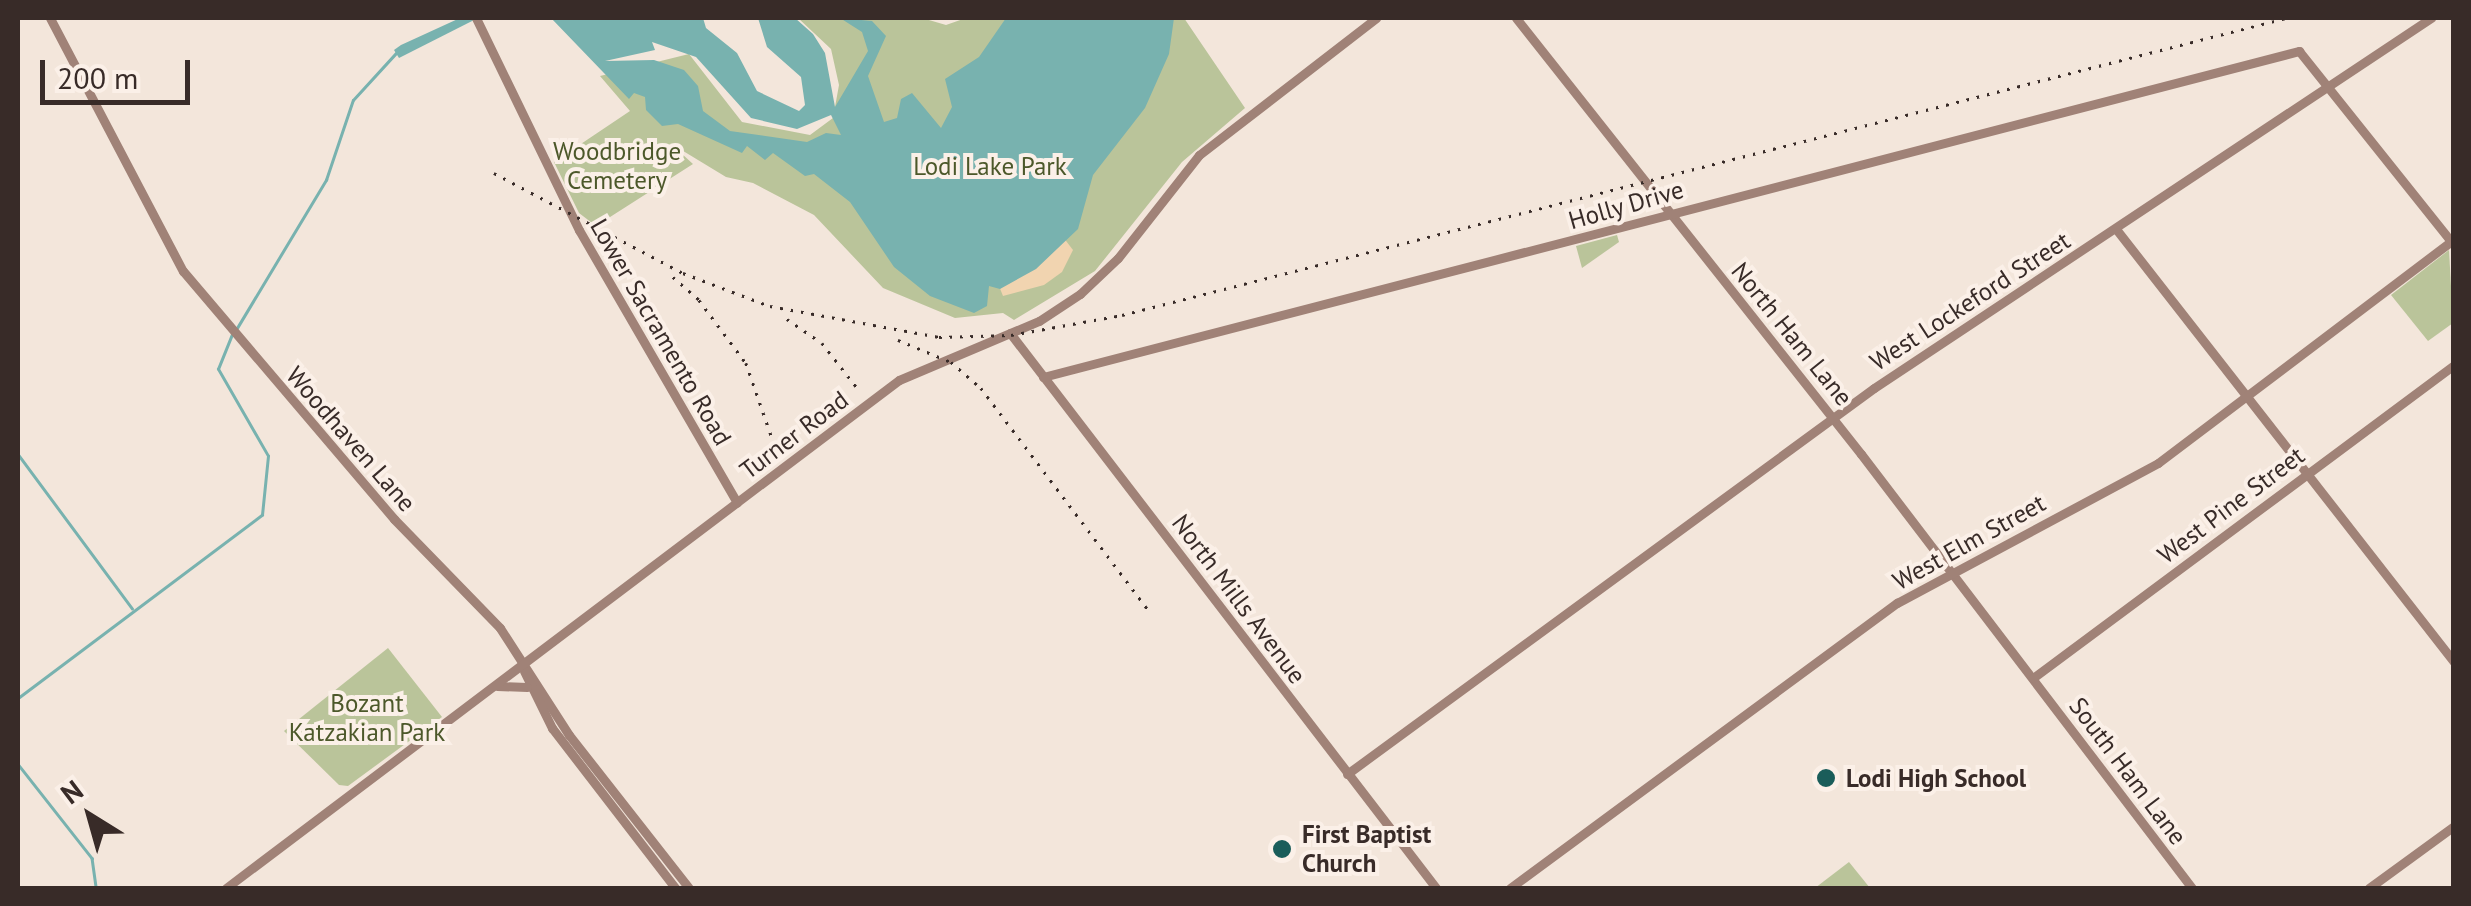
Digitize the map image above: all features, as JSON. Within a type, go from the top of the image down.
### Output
[{"type":"street","name":"Woodhaven Lane","points":[[50,18],[183,271],[394,519],[500,628],[656,855]]},
{"type":"street","name":"Turner Road","points":[[226,888],[912,372],[1010,333],[1092,284],[1207,147],[1376,18]]},
{"type":"street","name":"North Ham Lane","points":[[1516,18],[2033,678]]},
{"type":"street","name":"West Lockeford Street","points":[[1347,774],[1833,418],[2430,18]]},
{"type":"street","name":"Lower Sacramento Road","points":[[478,20],[579,230],[737,502]]},
{"type":"street","name":"Holly Drive","points":[[1044,377],[1670,212],[2221,74],[2299,50],[2330,85]]},
{"type":"street","points":[[2330,85],[2453,242]]},
{"type":"street","points":[[2116,228],[2454,662]]},
{"type":"street","name":"West Elm Street","points":[[1510,888],[1897,603],[1955,575],[2012,538],[2141,474],[2453,242]]},
{"type":"street","name":"North Mills Avenue","points":[[1010,333],[1436,888]]},
{"type":"street","name":"West Pine Street","points":[[2033,678],[2308,478],[2454,365]]},
{"type":"street","points":[[523,665],[527,686],[621,818],[689,888]]},
{"type":"street","name":"South Ham Lane","points":[[2033,678],[2192,888]]},
{"type":"street","points":[[494,687],[527,686]]},
{"type":"street","points":[[2370,888],[2454,826]]},
{"type":"street","points":[[656,855],[676,888]]},
{"type":"green space","name":"Lodi Lake Park","points":[[798,18],[922,18],[946,25],[966,18],[1184,18],[1245,108],[1182,162],[1095,271],[1014,320],[1003,313],[955,318],[883,288],[814,215],[753,183],[726,177],[670,143],[693,164],[596,226],[579,213],[554,162],[630,111],[600,76],[689,54],[742,122],[810,135],[833,118],[839,85],[831,49]]},
{"type":"green space","points":[[1617,235],[1619,242],[1582,268],[1576,246]]},
{"type":"green space","points":[[2449,250],[2453,323],[2428,341],[2391,295]]},
{"type":"green space","name":"Bozant Katzakian Park","points":[[388,648],[442,717],[348,786],[339,785],[284,731]]},
{"type":"green space","points":[[1849,862],[1870,888],[1815,888]]},
{"type":"sand","points":[[1063,237],[1073,250],[1062,272],[1044,285],[1003,296],[999,286]]},
{"type":"water","points":[[460,18],[478,18],[399,58],[394,50],[401,45]]},
{"type":"water","name":"Lodi Lake Park","points":[[551,18],[703,18],[706,28],[737,53],[757,91],[799,111],[805,105],[801,77],[767,47],[758,18],[795,18],[813,34],[825,53],[835,107],[868,51],[862,32],[840,18],[872,21],[886,36],[868,76],[884,122],[897,118],[901,99],[912,93],[941,128],[952,107],[945,79],[979,57],[1006,18],[1174,18],[1169,54],[1145,108],[1093,175],[1078,229],[1036,269],[1000,289],[989,286],[987,306],[974,313],[930,296],[894,267],[850,202],[814,174],[805,176],[773,153],[765,160],[747,146],[742,153],[678,124],[662,126],[646,110],[645,97],[634,93],[629,99]],"holes":[[[652,42],[696,57],[751,118],[797,129],[831,115],[841,135],[826,133],[807,142],[730,131],[703,111],[698,86],[684,70],[654,60],[605,61],[655,50]]]},
{"type":"waterway","points":[[237,328],[326,180],[353,100],[396,53]]},
{"type":"waterway","points":[[18,698],[262,515],[268,456],[218,369],[232,334]]},
{"type":"waterway","points":[[18,454],[132,608]]},
{"type":"waterway","points":[[18,764],[92,858],[96,888]]},
{"type":"railway","points":[[494,173],[683,273],[770,306],[939,337],[1011,335],[1122,315],[2286,18]]},
{"type":"railway","points":[[673,277],[699,300],[746,363],[779,458]]},
{"type":"railway","points":[[787,319],[822,343],[859,390]]},
{"type":"railway","points":[[898,340],[951,362],[981,388],[1148,610]]},
{"type":"place","name":"Lodi High School","points":[[1826,778]]},
{"type":"place","name":"First Baptist Church","points":[[1282,849]]},
{"type":"park label","name":"Woodbridge Cemetery","points":[[617,166]]}]
